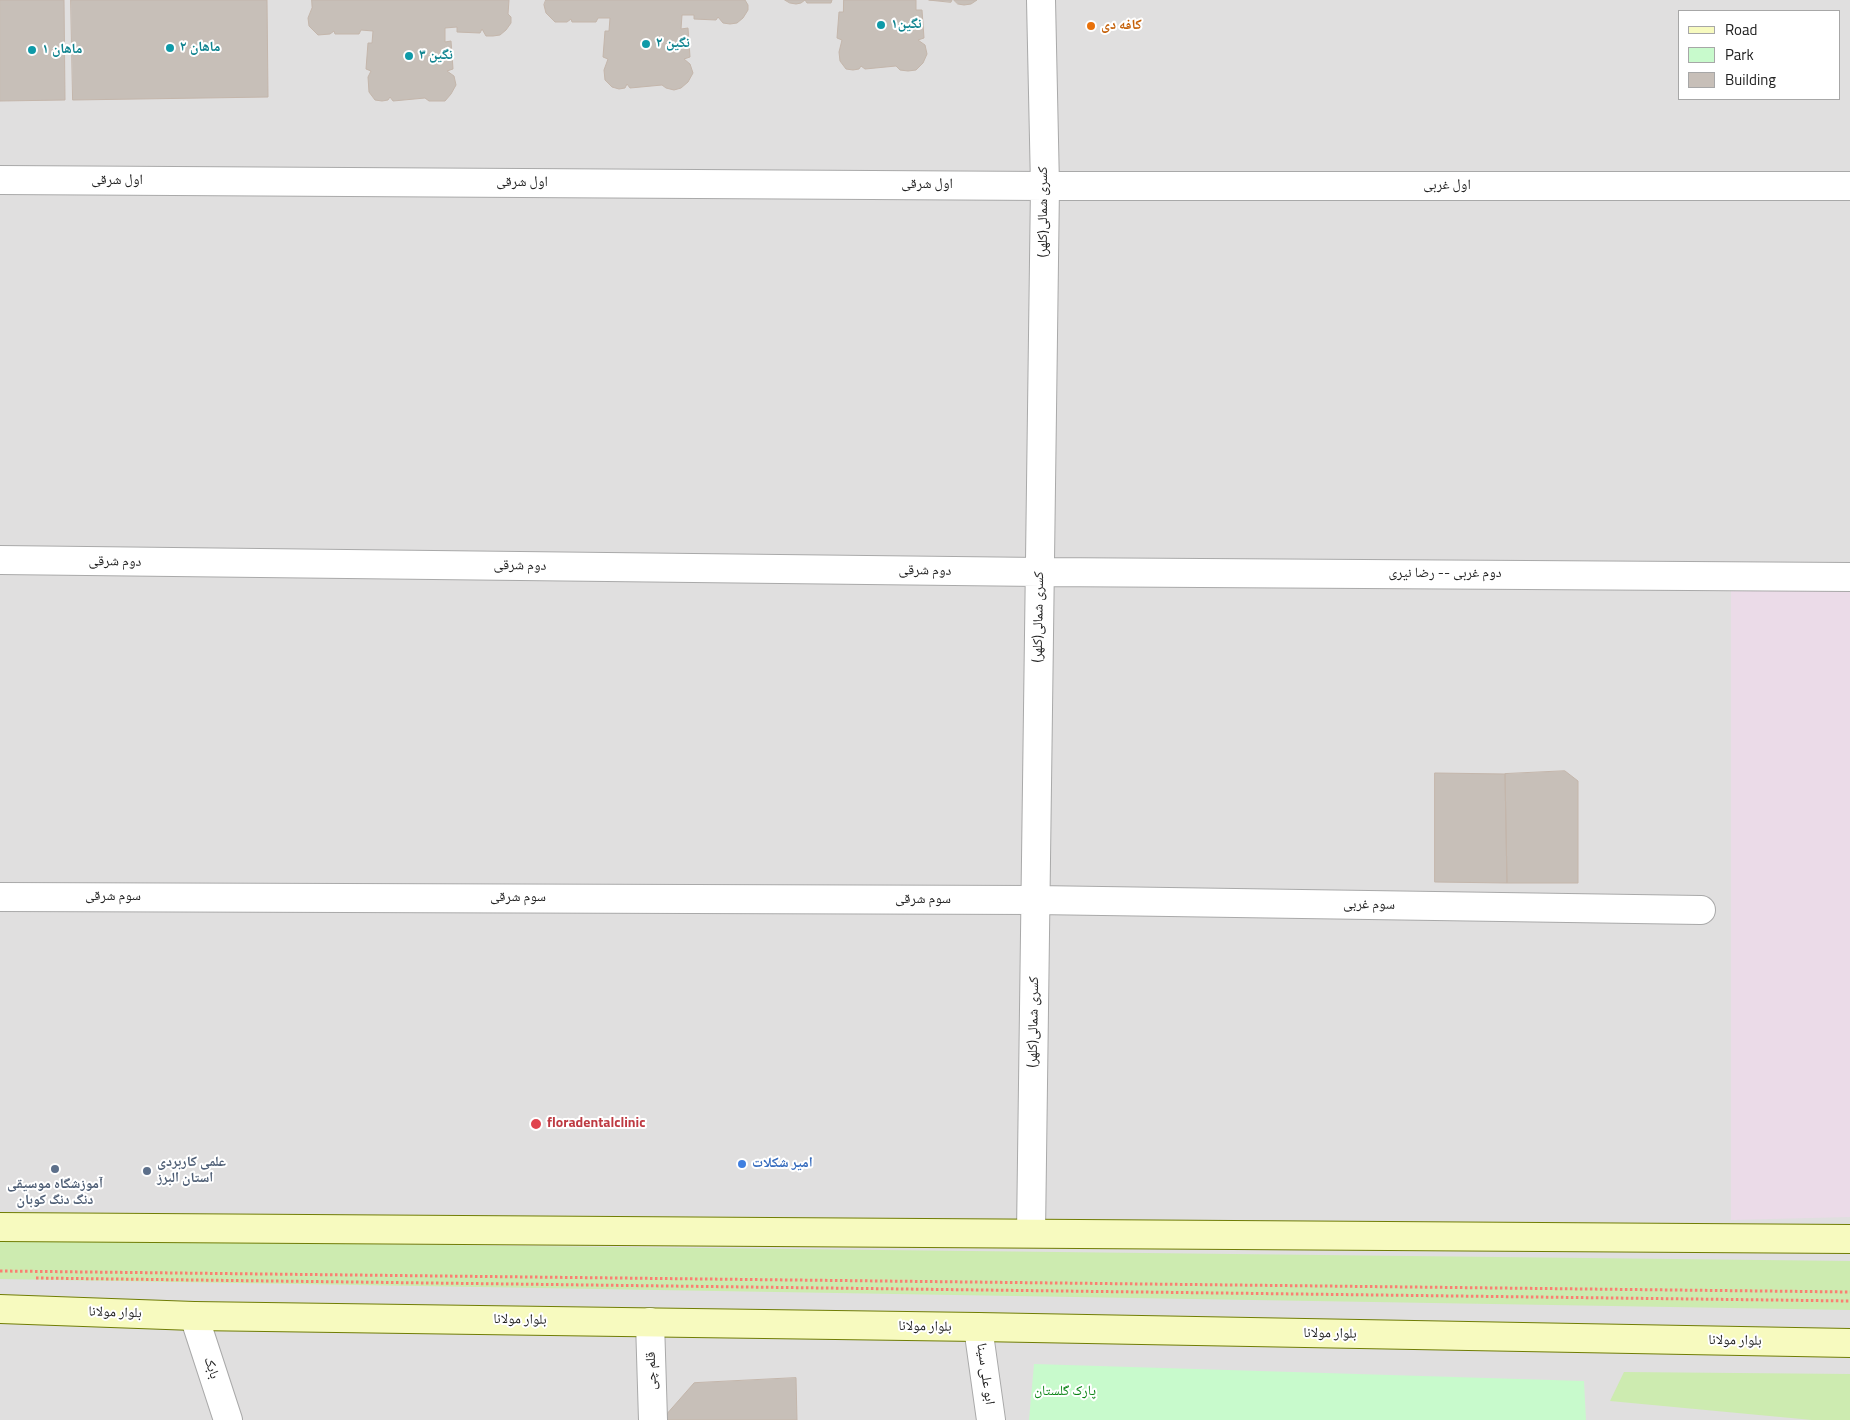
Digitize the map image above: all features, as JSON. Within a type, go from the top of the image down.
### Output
[{"type":"main road","points":[[0,1227],[1850,1239]]},
{"type":"main road","name":"بلوار مولانا","points":[[0,1309],[194,1316],[978,1327],[1850,1343]]},
{"type":"street","name":"کسری شمالی(کلهر)","points":[[1031,1233],[1045,186],[1041,0]]},
{"type":"street","name":"اول شرقی","points":[[0,180],[1045,186]]},
{"type":"street","name":"اول غربی","points":[[1045,186],[1850,186]]},
{"type":"street","name":"دوم شرقی","points":[[0,560],[1040,572]]},
{"type":"street","name":"دوم غربی -- رضا نیری","points":[[1040,572],[1850,577]]},
{"type":"street","name":"سوم شرقی","points":[[0,896],[1036,900]]},
{"type":"street","name":"سوم غربی","points":[[1036,900],[1701,910]]},
{"type":"street","name":"بابک","points":[[194,1316],[228,1420]]},
{"type":"street","name":"قلم چی","points":[[650,1322],[653,1420]]},
{"type":"street","name":"ابو علی سینا","points":[[978,1327],[991,1420]]},
{"type":"path","points":[[0,1271],[1850,1292]]},
{"type":"path","points":[[30,1278],[1850,1301]]},
{"type":"shaded area","points":[[0,0],[1850,0],[1850,1420],[0,1420]]},
{"type":"shaded area","points":[[1731,576],[1850,577],[1850,1217],[1731,1220]]},
{"type":"green space","points":[[0,1240],[1850,1261],[1850,1310],[0,1279]]},
{"type":"green space","name":"پارک گلستان","points":[[1034,1364],[1584,1381],[1586,1420],[1029,1420]]},
{"type":"green space","points":[[1624,1372],[1850,1374],[1850,1420],[1812,1420],[1610,1401]]},
{"type":"building","name":"ماهان ۱","points":[[0,0],[64,0],[65,100],[0,101]]},
{"type":"building","name":"ماهان ۲","points":[[71,0],[267,0],[268,97],[73,100]]},
{"type":"building","name":"نگین ۳","points":[[312,0],[509,0],[508,14],[511,17],[511,23],[500,35],[493,36],[486,36],[482,29],[480,33],[457,32],[457,27],[445,28],[445,42],[451,41],[453,69],[447,71],[454,76],[456,85],[445,101],[429,101],[425,98],[393,101],[390,97],[388,100],[382,101],[375,100],[369,92],[368,77],[371,71],[366,69],[368,43],[372,43],[373,31],[361,30],[359,34],[335,34],[334,31],[330,34],[318,35],[309,26],[308,18],[312,8]]},
{"type":"building","name":"نگین ۲","points":[[546,0],[745,0],[748,10],[737,23],[730,24],[723,23],[718,17],[716,20],[694,19],[694,15],[682,15],[681,29],[688,28],[690,57],[684,59],[690,64],[693,73],[688,82],[681,88],[674,90],[662,85],[630,88],[627,84],[625,88],[619,89],[612,87],[605,80],[604,70],[608,59],[603,57],[605,31],[609,31],[610,18],[598,18],[596,22],[572,22],[571,19],[567,22],[555,22],[546,13],[544,5]]},
{"type":"building","points":[[785,0],[805,0],[796,4]]},
{"type":"building","points":[[805,0],[832,0],[831,3],[807,3]]},
{"type":"building","name":"نگین۱","points":[[844,0],[916,0],[916,10],[922,10],[924,38],[918,40],[925,45],[927,54],[923,63],[916,70],[908,71],[900,70],[896,66],[865,69],[861,66],[859,69],[846,69],[840,61],[839,52],[842,40],[837,38],[839,12],[843,12]]},
{"type":"building","name":"نگین۱","points":[[929,0],[952,0],[951,2]]},
{"type":"building","name":"نگین۱","points":[[954,0],[977,0],[971,4],[964,5],[958,4]]},
{"type":"building","points":[[1565,771],[1578,781],[1578,883],[1507,883],[1505,774]]},
{"type":"building","points":[[1435,773],[1505,774],[1507,883],[1435,882]]},
{"type":"building","points":[[796,1378],[797,1420],[666,1420],[665,1416],[694,1383]]},
{"type":"place","name":"نگین۱","points":[[881,25]]},
{"type":"place","name":"کافه دی","points":[[1091,26]]},
{"type":"place","name":"نگین ۲","points":[[646,44]]},
{"type":"place","name":"ماهان ۲","points":[[170,48]]},
{"type":"place","name":"ماهان ۱","points":[[32,50]]},
{"type":"place","name":"نگین ۳","points":[[409,56]]},
{"type":"place","name":"floradentalclinic","points":[[536,1124]]},
{"type":"place","name":"امیر شکلات","points":[[742,1164]]},
{"type":"place","name":"آموزشگاه موسيقى دنگ دنگ كوبان","points":[[55,1169]]},
{"type":"place","name":"علمی کاربردی استان البرز","points":[[147,1171]]}]
